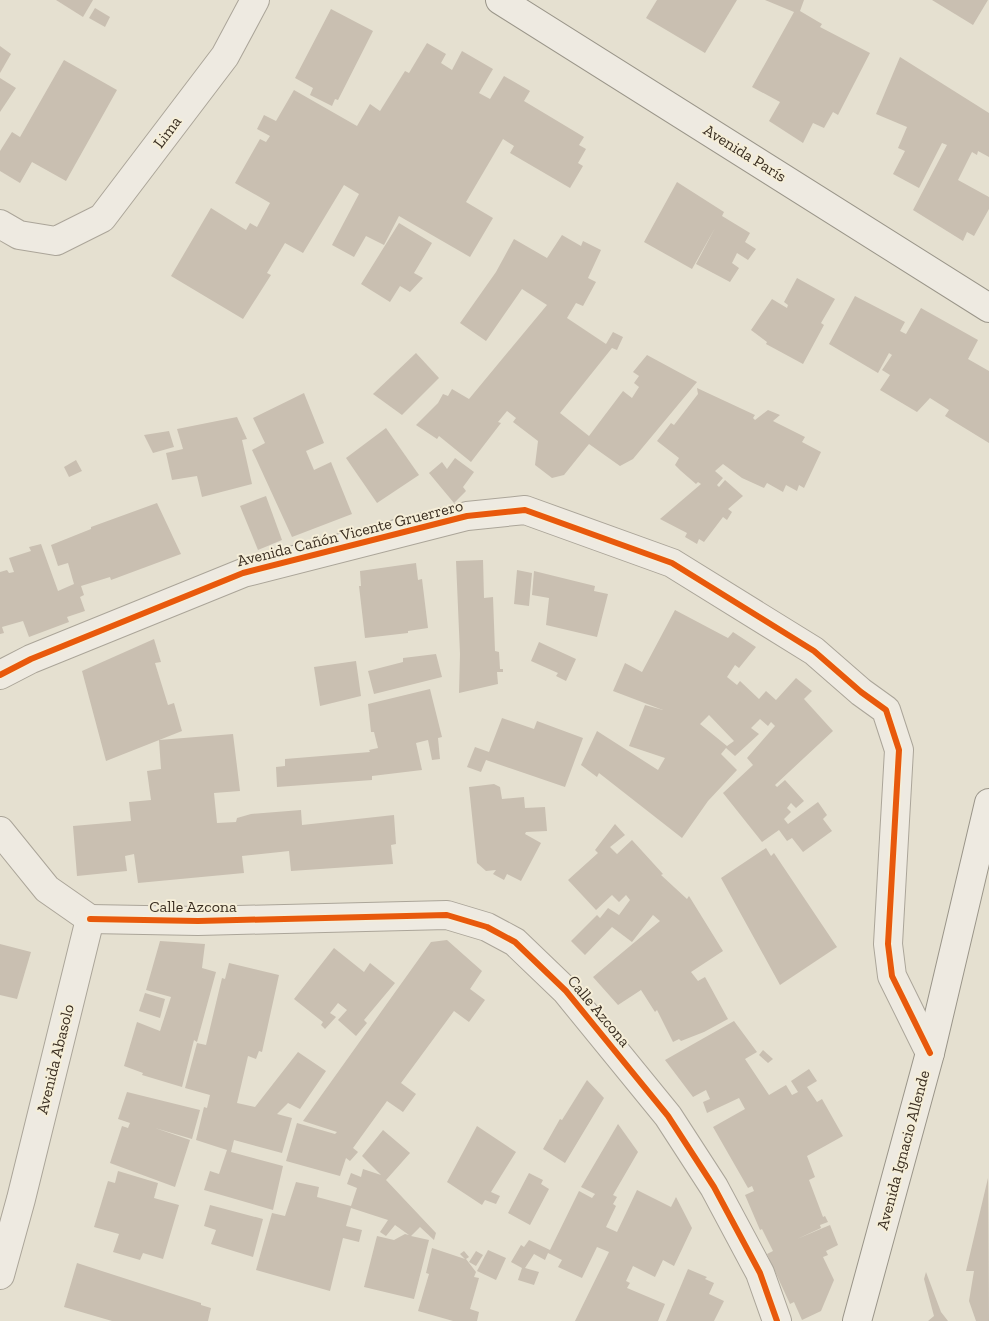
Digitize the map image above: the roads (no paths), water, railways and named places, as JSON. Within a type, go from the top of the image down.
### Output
[{"type":"street","name":"Lima","points":[[0,224],[19,235],[56,241],[102,218],[226,56],[255,0]]},
{"type":"street","name":"Avenida París","points":[[500,0],[989,308]]},
{"type":"street","name":"Avenida Cañón Vicente Gruerrero","points":[[0,675],[31,659],[243,573],[467,516],[525,510],[672,563],[814,651],[861,692],[886,710],[899,750],[888,944],[890,968],[892,976],[930,1053]]},
{"type":"street","name":"Avenida Ignacio Allende","points":[[857,1321],[930,1053],[989,803]]},
{"type":"street","points":[[0,831],[47,889],[90,919]]},
{"type":"street","name":"Calle Azcona","points":[[90,919],[198,921],[447,916],[487,928],[515,942],[566,991],[668,1116],[714,1187],[760,1273],[777,1321]]},
{"type":"street","name":"Avenida Abasolo","points":[[0,1274],[11,1196],[90,919]]}]
